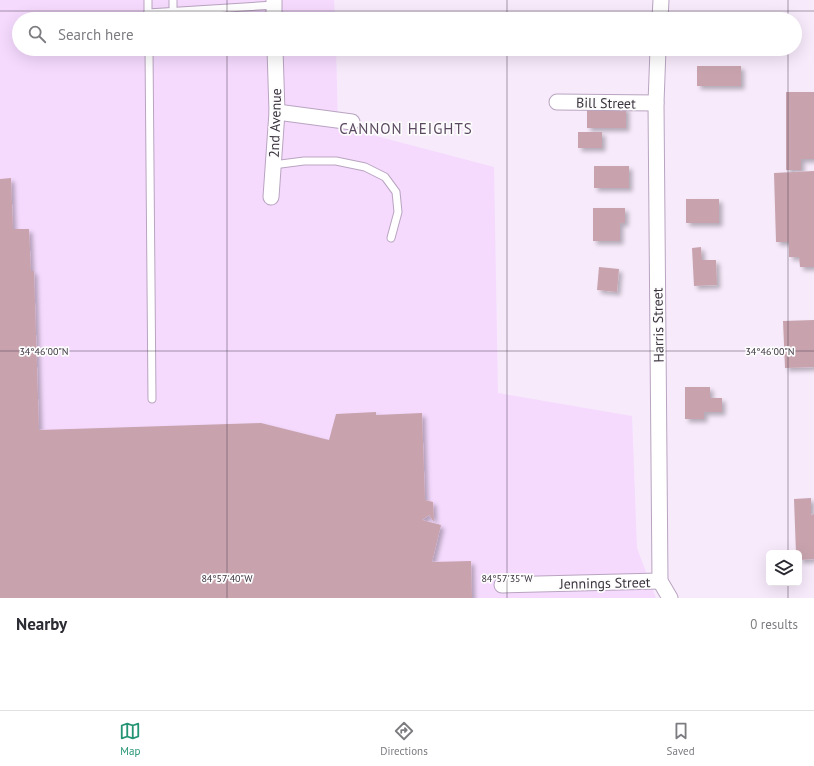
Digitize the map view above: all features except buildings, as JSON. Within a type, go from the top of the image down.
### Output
[{"type":"street","points":[[660,12],[661,0]]},
{"type":"street","name":"2nd Avenue","points":[[271,196],[277,112],[275,56]]},
{"type":"street","name":"Harris Street","points":[[658,56],[656,104],[660,582]]},
{"type":"street","name":"Bill Street","points":[[557,102],[656,104]]},
{"type":"street","points":[[277,112],[352,122]]},
{"type":"street","points":[[660,582],[670,598]]},
{"type":"street","name":"Jennings Street","points":[[502,585],[660,582]]},
{"type":"lane","points":[[148,0],[148,12]]},
{"type":"lane","points":[[173,0],[173,12],[252,3],[274,8]]},
{"type":"lane","points":[[149,56],[152,399]]},
{"type":"lane","points":[[273,165],[336,161],[365,167],[385,177],[396,192],[398,212],[391,238]]},
{"type":"shaded area","points":[[0,0],[334,0],[335,12],[12,12],[12,56],[336,56],[338,126],[494,167],[498,393],[632,416],[637,548],[656,598],[0,598]]},
{"type":"district","name":"CANNON HEIGHTS","points":[[406,128]]}]
